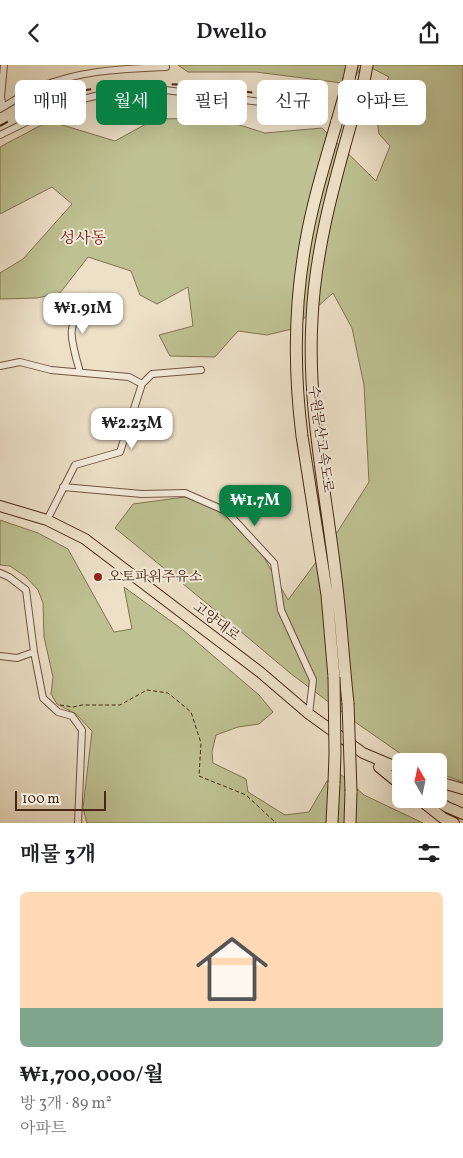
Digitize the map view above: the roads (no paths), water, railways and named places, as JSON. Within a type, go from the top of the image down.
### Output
[{"type":"highway","name":"수원문산고속도로","points":[[332,823],[335,754],[334,677],[327,595],[302,436],[296,363],[298,305],[305,245],[317,192],[352,65]]},
{"type":"highway","name":"수원문산고속도로","points":[[350,823],[351,791],[348,703],[335,571],[315,429],[311,356],[313,299],[320,244],[336,175],[367,65]]},
{"type":"main road","name":"고양대로","points":[[0,506],[47,520],[85,539],[260,672],[309,714],[363,753],[392,765]]},
{"type":"main road","points":[[392,775],[379,767],[392,778]]},
{"type":"main road","points":[[448,784],[463,789]]},
{"type":"main road","points":[[447,807],[463,814]]},
{"type":"main road","points":[[430,808],[443,818],[454,823]]},
{"type":"street","points":[[4,65],[0,97],[1,108],[36,88],[78,75],[121,69],[166,67]]},
{"type":"street","points":[[0,135],[45,113],[87,98],[120,90],[149,88],[257,102]]},
{"type":"street","points":[[80,372],[71,329],[78,312],[89,297]]},
{"type":"street","points":[[0,366],[20,363],[51,370],[129,377],[142,384]]},
{"type":"street","points":[[47,520],[75,465],[120,451],[142,384],[152,374],[201,369]]},
{"type":"street","points":[[63,487],[142,494],[185,493],[226,511],[274,563],[281,610],[313,680],[309,714]]},
{"type":"street","points":[[0,573],[9,577],[26,590],[34,652],[43,698],[58,712],[72,716],[82,731],[78,823]]},
{"type":"street","points":[[0,656],[17,658],[34,652]]},
{"type":"railway","points":[[0,126],[39,105],[78,91],[137,83],[188,85],[257,93]]},
{"type":"place","name":"오토파워주유소","points":[[98,577]]},
{"type":"district","name":"성사동","points":[[83,239]]}]
